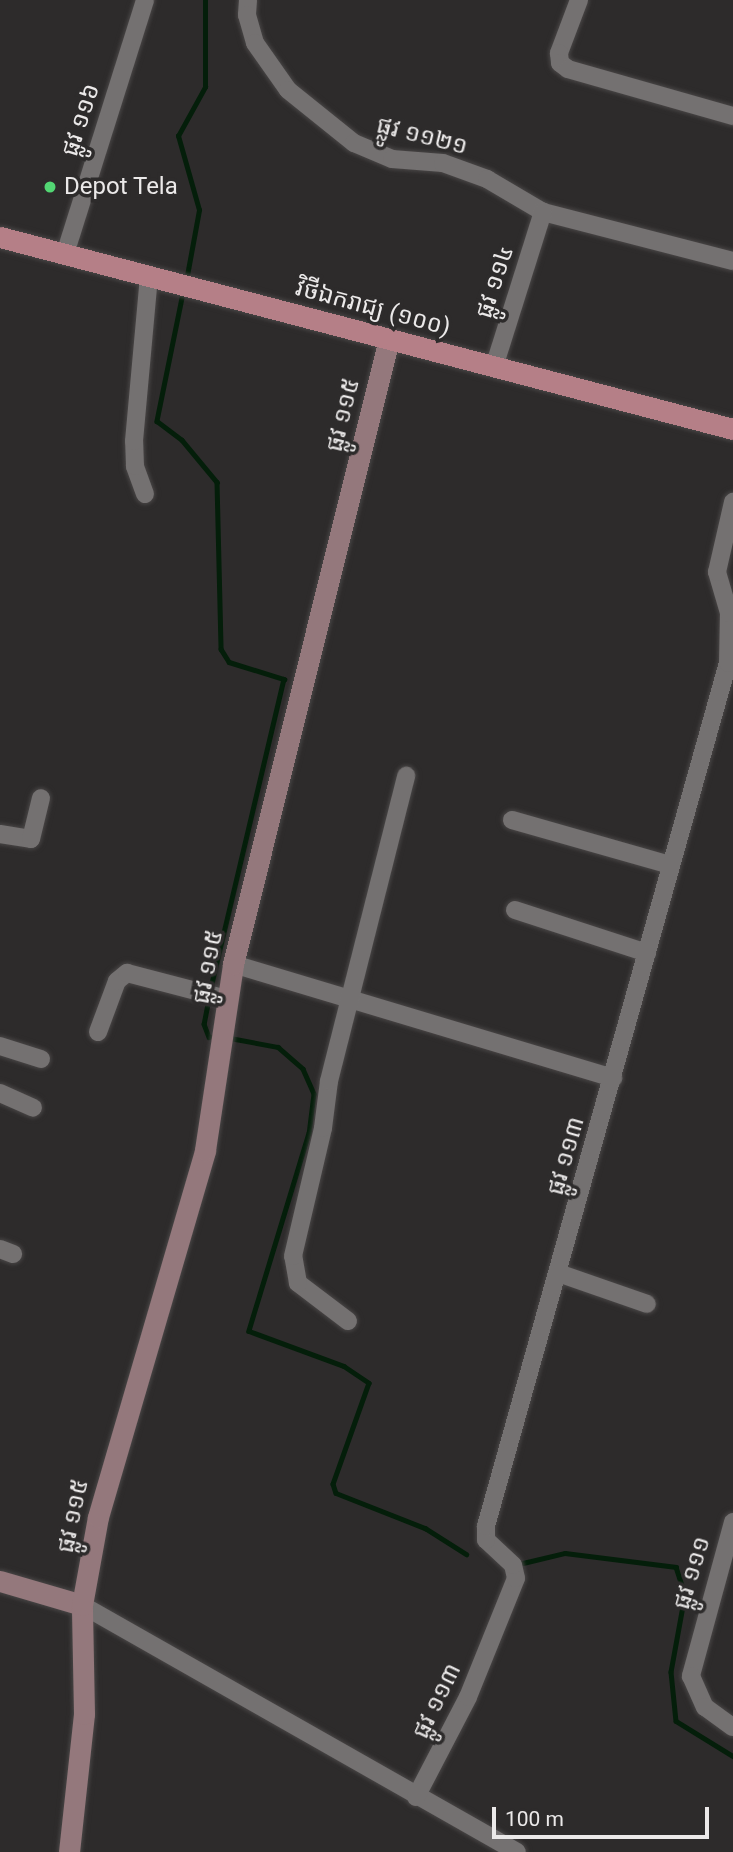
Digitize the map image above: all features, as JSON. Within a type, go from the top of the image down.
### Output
[{"type":"main road","name":"វិថីឯករាជ្យ (១០០)","points":[[0,237],[733,429]]},
{"type":"street","name":"ផ្លូវ ១១៦","points":[[65,254],[145,0]]},
{"type":"street","name":"ផ្លូវ ១១២១","points":[[248,0],[247,15],[255,43],[288,90],[320,120],[354,143],[392,159],[443,163],[487,179],[543,212],[733,261]]},
{"type":"street","points":[[579,0],[559,53],[560,63],[568,69],[733,116]]},
{"type":"street","name":"ផ្លូវ ១១៤","points":[[494,366],[543,212]]},
{"type":"street","points":[[145,494],[135,466],[134,440],[159,278]]},
{"type":"street","name":"ផ្លូវ ១១៥","points":[[69,1852],[84,1714],[82,1605],[106,1485],[205,1150],[233,964],[389,339]]},
{"type":"street","name":"ផ្លូវ ១១៣","points":[[416,1797],[468,1697],[516,1578],[513,1565],[486,1540],[486,1526],[728,663],[729,614],[717,572],[733,502]]},
{"type":"street","points":[[348,1321],[298,1283],[293,1271],[349,996],[406,776]]},
{"type":"street","points":[[0,834],[31,839],[41,798]]},
{"type":"street","points":[[512,820],[670,865]]},
{"type":"street","points":[[515,910],[647,953]]},
{"type":"street","points":[[233,964],[349,996],[613,1078]]},
{"type":"street","points":[[98,1032],[117,981],[127,973],[226,1009]]},
{"type":"street","points":[[0,1046],[41,1059]]},
{"type":"street","points":[[0,1093],[33,1108]]},
{"type":"street","points":[[558,1273],[647,1304]]},
{"type":"street","name":"ផ្លូវ ១១១","points":[[733,1522],[699,1637],[691,1676],[705,1707],[733,1727]]},
{"type":"street","points":[[0,1581],[82,1605],[517,1852]]},
{"type":"waterway","points":[[186,281],[199,210],[178,136],[205,87],[205,0]]},
{"type":"waterway","points":[[183,293],[157,421],[182,440],[217,482],[221,649],[229,662],[284,679],[210,991]]},
{"type":"waterway","points":[[209,999],[204,1024],[209,1037],[217,1037]]},
{"type":"waterway","points":[[230,1038],[278,1047],[303,1069],[314,1094],[309,1133],[249,1331],[344,1366],[369,1383],[333,1484],[336,1493],[425,1528],[466,1554]]},
{"type":"waterway","points":[[523,1563],[565,1553],[676,1567],[685,1595],[671,1672],[676,1721],[733,1756]]},
{"type":"place","name":"Depot Tela","points":[[50,187]]}]
